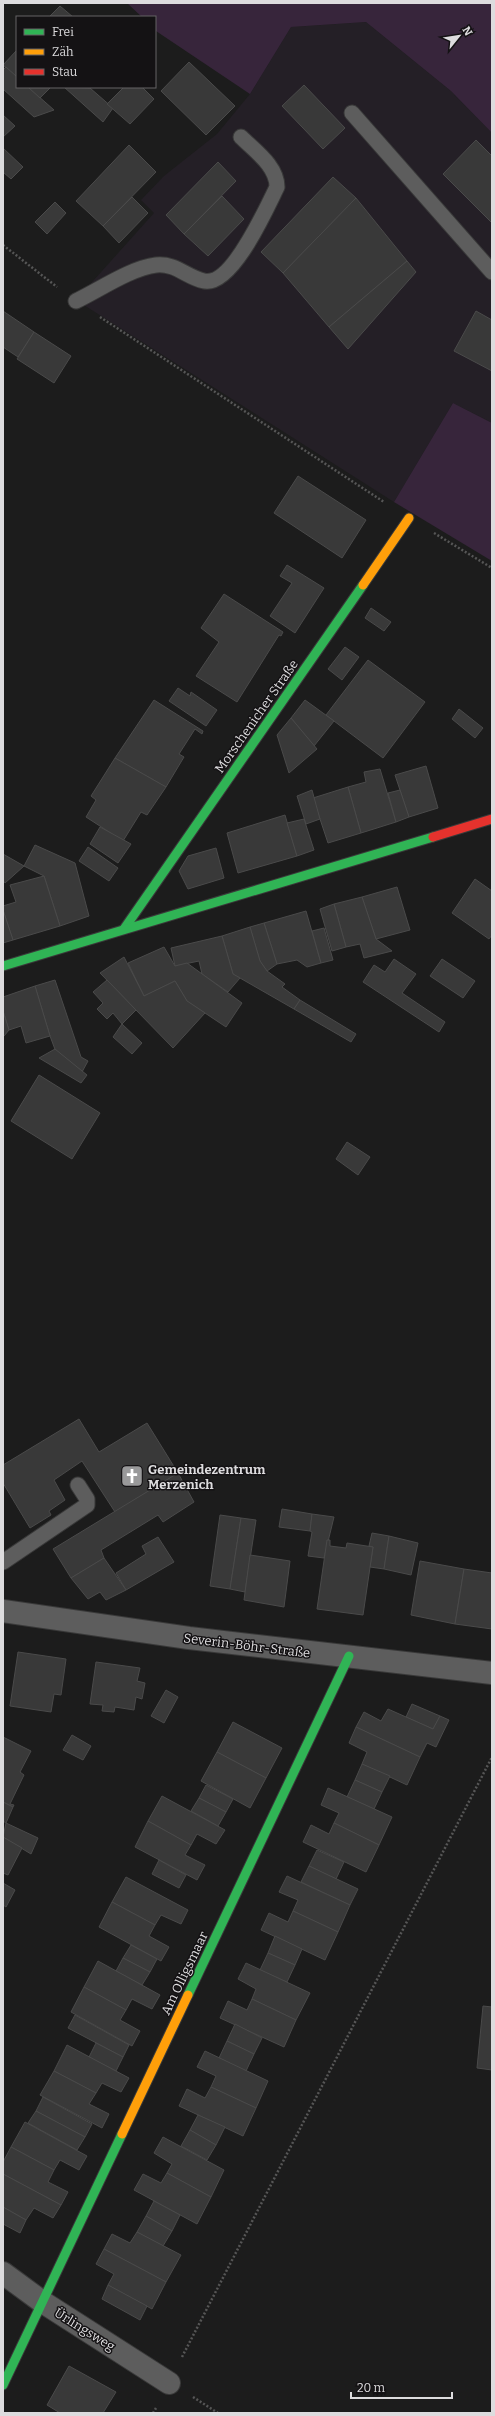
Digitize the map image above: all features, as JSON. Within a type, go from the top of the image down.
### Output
[{"type":"street","name":"Morschenicher Straße","points":[[124,929],[409,518]]},
{"type":"street","points":[[3,966],[492,819]]},
{"type":"street","name":"Severin-Böhr-Straße","points":[[3,1611],[189,1638],[492,1673]]},
{"type":"street","name":"Am Olligsmaar","points":[[3,2385],[41,2301],[350,1656]]},
{"type":"street","name":"Ürlingsweg","points":[[3,2273],[41,2301],[169,2383]]},
{"type":"lane","points":[[352,113],[492,272]]},
{"type":"lane","points":[[76,301],[134,272],[156,265],[173,266],[205,282],[217,279],[240,256],[278,187],[277,177],[269,165],[241,137]]},
{"type":"lane","points":[[3,1562],[87,1505],[87,1499],[78,1485]]},
{"type":"path","points":[[3,245],[76,301],[409,518],[492,568]]},
{"type":"path","points":[[169,2383],[492,1757]]},
{"type":"shaded area","points":[[127,3],[492,3],[492,133],[451,91],[366,22],[291,27],[250,94],[156,31],[156,16],[141,16]]},
{"type":"shaded area","points":[[366,22],[451,91],[492,133],[492,423],[453,403],[394,502],[76,300],[154,213],[141,200],[164,176],[217,134],[250,94],[291,27]]},
{"type":"shaded area","points":[[453,403],[492,423],[492,561],[394,502]]},
{"type":"building","points":[[60,6],[72,16],[50,16]]},
{"type":"building","points":[[16,51],[16,76],[3,65]]},
{"type":"building","points":[[189,62],[235,106],[206,135],[161,91]]},
{"type":"building","points":[[6,67],[16,76],[16,88],[29,88],[54,110],[34,117],[3,89],[3,70]]},
{"type":"building","points":[[304,85],[345,128],[323,149],[282,106]]},
{"type":"building","points":[[29,88],[50,88],[40,98]]},
{"type":"building","points":[[65,88],[90,88],[113,108],[103,122]]},
{"type":"building","points":[[123,88],[143,88],[154,99],[130,124],[107,104]]},
{"type":"building","points":[[3,115],[15,126],[3,137]]},
{"type":"building","points":[[476,140],[492,156],[492,223],[443,174]]},
{"type":"building","points":[[129,145],[156,172],[103,226],[76,201]]},
{"type":"building","points":[[3,148],[23,167],[11,179],[3,172]]},
{"type":"building","points":[[218,162],[236,181],[184,234],[166,215]]},
{"type":"building","points":[[333,177],[356,198],[283,273],[261,252]]},
{"type":"building","points":[[222,196],[244,219],[208,256],[184,234]]},
{"type":"building","points":[[132,197],[148,213],[119,243],[103,226]]},
{"type":"building","points":[[356,198],[407,261],[329,327],[283,273]]},
{"type":"building","points":[[55,202],[66,213],[47,234],[35,222]]},
{"type":"building","points":[[407,261],[416,272],[348,349],[329,327]]},
{"type":"building","points":[[3,311],[34,332],[18,357],[3,347]]},
{"type":"building","points":[[476,311],[492,320],[492,371],[454,351]]},
{"type":"building","points":[[34,332],[71,356],[54,383],[17,359]]},
{"type":"building","points":[[298,476],[366,520],[342,558],[274,513]]},
{"type":"building","points":[[287,565],[324,588],[295,633],[270,616],[292,583],[280,576]]},
{"type":"building","points":[[224,594],[283,632],[281,636],[279,635],[237,702],[196,676],[219,642],[201,628]]},
{"type":"building","points":[[371,608],[391,622],[384,631],[365,618]]},
{"type":"building","points":[[345,647],[359,657],[342,680],[328,669]]},
{"type":"building","points":[[368,660],[425,702],[383,758],[326,715]]},
{"type":"building","points":[[178,688],[190,696],[191,692],[217,710],[206,726],[169,701]]},
{"type":"building","points":[[154,700],[203,731],[202,734],[195,729],[179,754],[184,757],[166,787],[115,758]]},
{"type":"building","points":[[305,700],[334,721],[314,746],[291,718]]},
{"type":"building","points":[[459,709],[483,728],[475,738],[452,719]]},
{"type":"building","points":[[291,718],[317,749],[289,773],[277,735]]},
{"type":"building","points":[[115,758],[166,787],[147,815],[141,812],[123,841],[86,817],[96,800],[91,796]]},
{"type":"building","points":[[426,766],[438,808],[409,817],[395,775]]},
{"type":"building","points":[[380,769],[396,822],[361,833],[348,787],[366,782],[364,772]]},
{"type":"building","points":[[348,787],[361,833],[328,843],[313,798]]},
{"type":"building","points":[[312,790],[320,819],[306,824],[297,796]]},
{"type":"building","points":[[400,790],[409,817],[396,822],[388,793]]},
{"type":"building","points":[[285,815],[297,856],[238,873],[227,833]]},
{"type":"building","points":[[304,819],[314,850],[297,856],[287,823]]},
{"type":"building","points":[[100,827],[131,844],[118,863],[90,844]]},
{"type":"building","points":[[35,845],[75,863],[89,916],[60,926],[44,876],[24,866]]},
{"type":"building","points":[[88,847],[118,868],[109,881],[79,861]]},
{"type":"building","points":[[216,848],[224,878],[188,889],[179,871],[188,856]]},
{"type":"building","points":[[3,854],[24,866],[5,883],[3,880]]},
{"type":"building","points":[[44,876],[60,926],[13,940],[3,910],[3,906],[16,902],[10,885]]},
{"type":"building","points":[[475,879],[492,891],[492,935],[489,939],[452,913]]},
{"type":"building","points":[[397,887],[410,930],[376,939],[362,897]]},
{"type":"building","points":[[362,897],[376,939],[392,951],[364,958],[360,944],[346,947],[334,904]]},
{"type":"building","points":[[334,904],[346,947],[332,951],[320,909]]},
{"type":"building","points":[[3,910],[13,940],[3,943]]},
{"type":"building","points":[[306,911],[321,963],[307,967],[297,960],[277,964],[264,923]]},
{"type":"building","points":[[264,923],[277,964],[267,971],[260,961],[250,927]]},
{"type":"building","points":[[250,927],[260,961],[267,971],[285,984],[282,987],[300,1000],[294,1009],[233,974],[222,936]]},
{"type":"building","points":[[324,928],[333,960],[321,963],[312,931]]},
{"type":"building","points":[[222,936],[233,974],[240,978],[228,992],[202,974],[199,961],[175,966],[171,948]]},
{"type":"building","points":[[164,947],[175,966],[187,963],[242,1003],[226,1027],[187,1001],[175,981],[144,996],[128,963]]},
{"type":"building","points":[[124,957],[144,996],[175,981],[187,1001],[205,1013],[173,1048],[100,973]]},
{"type":"building","points":[[394,959],[416,974],[402,993],[445,1022],[439,1032],[363,982],[374,965],[385,972]]},
{"type":"building","points":[[442,959],[475,981],[463,998],[430,976]]},
{"type":"building","points":[[55,980],[81,1057],[88,1061],[82,1072],[56,1052],[35,986]]},
{"type":"building","points":[[107,980],[136,1010],[122,1024],[113,1013],[107,1019],[97,1009],[103,1003],[93,992]]},
{"type":"building","points":[[35,986],[50,1036],[26,1043],[21,1026],[9,1030],[3,1011],[3,997]]},
{"type":"building","points":[[300,1000],[356,1034],[351,1042],[294,1009]]},
{"type":"building","points":[[3,1011],[9,1030],[4,1036],[3,1036]]},
{"type":"building","points":[[122,1024],[142,1043],[132,1054],[113,1037]]},
{"type":"building","points":[[55,1049],[87,1075],[81,1083],[39,1058]]},
{"type":"building","points":[[39,1075],[100,1113],[72,1159],[11,1121]]},
{"type":"building","points":[[347,1142],[370,1157],[358,1175],[336,1159]]},
{"type":"building","name":"Gemeindezentrum Merzenich","points":[[79,1419],[99,1452],[147,1423],[178,1473],[115,1512],[82,1461],[54,1480],[65,1500],[49,1511],[51,1515],[30,1528],[3,1483],[3,1465]]},
{"type":"building","points":[[178,1473],[194,1502],[163,1522],[158,1515],[101,1550],[104,1558],[71,1578],[53,1549]]},
{"type":"building","points":[[282,1509],[312,1514],[310,1531],[279,1527]]},
{"type":"building","points":[[312,1514],[334,1517],[324,1558],[308,1556],[312,1532],[310,1531]]},
{"type":"building","points":[[220,1515],[241,1518],[230,1589],[210,1586]]},
{"type":"building","points":[[241,1518],[256,1520],[245,1592],[230,1589]]},
{"type":"building","points":[[372,1533],[389,1536],[384,1569],[370,1567],[373,1547],[369,1546]]},
{"type":"building","points":[[389,1536],[418,1543],[411,1575],[384,1569]]},
{"type":"building","points":[[158,1537],[174,1562],[126,1590],[116,1573],[146,1554],[142,1546]]},
{"type":"building","points":[[327,1540],[330,1540],[330,1546],[346,1548],[347,1543],[373,1547],[363,1615],[317,1609]]},
{"type":"building","points":[[250,1555],[290,1561],[284,1607],[244,1600]]},
{"type":"building","points":[[104,1558],[126,1590],[106,1600],[100,1592],[88,1599],[71,1578]]},
{"type":"building","points":[[420,1561],[464,1569],[455,1624],[411,1615]]},
{"type":"building","points":[[464,1569],[492,1573],[492,1629],[455,1624]]},
{"type":"building","points":[[18,1652],[66,1659],[61,1695],[54,1694],[51,1712],[10,1706]]},
{"type":"building","points":[[96,1662],[140,1668],[137,1681],[145,1683],[142,1699],[136,1697],[134,1710],[115,1707],[114,1712],[102,1711],[103,1705],[90,1704]]},
{"type":"building","points":[[166,1690],[178,1697],[164,1723],[151,1716]]},
{"type":"building","points":[[412,1704],[440,1716],[433,1729],[406,1717]]},
{"type":"building","points":[[388,1709],[433,1729],[440,1716],[449,1720],[436,1747],[427,1743],[420,1757],[356,1727],[364,1712],[381,1721]]},
{"type":"building","points":[[233,1722],[282,1748],[266,1778],[217,1752]]},
{"type":"building","points":[[356,1727],[420,1757],[407,1785],[362,1764],[367,1752],[349,1743]]},
{"type":"building","points":[[72,1735],[91,1746],[83,1760],[63,1750]]},
{"type":"building","points":[[3,1737],[31,1751],[20,1772],[24,1775],[10,1804],[14,1805],[13,1807],[3,1802]]},
{"type":"building","points":[[217,1752],[266,1778],[250,1808],[201,1781]]},
{"type":"building","points":[[362,1764],[390,1776],[382,1792],[355,1780]]},
{"type":"building","points":[[355,1780],[382,1792],[374,1809],[347,1797]]},
{"type":"building","points":[[206,1785],[233,1799],[226,1812],[199,1798]]},
{"type":"building","points":[[328,1788],[392,1817],[379,1845],[334,1823],[339,1813],[321,1805]]},
{"type":"building","points":[[162,1796],[225,1830],[216,1844],[197,1834],[191,1845],[148,1821]]},
{"type":"building","points":[[199,1798],[226,1812],[218,1826],[191,1811]]},
{"type":"building","points":[[3,1802],[13,1807],[6,1823],[3,1821]]},
{"type":"building","points":[[148,1821],[191,1845],[185,1855],[205,1865],[197,1880],[135,1847]]},
{"type":"building","points":[[6,1823],[38,1838],[31,1854],[3,1837]]},
{"type":"building","points":[[334,1823],[379,1845],[366,1872],[303,1842],[311,1825],[329,1834]]},
{"type":"building","points":[[3,1837],[22,1848],[8,1875],[3,1873]]},
{"type":"building","points":[[317,1850],[344,1862],[336,1879],[309,1866]]},
{"type":"building","points":[[159,1860],[186,1875],[179,1888],[152,1874]]},
{"type":"building","points":[[309,1866],[358,1889],[350,1905],[301,1882]]},
{"type":"building","points":[[287,1876],[350,1905],[338,1932],[293,1911],[298,1900],[279,1892]]},
{"type":"building","points":[[126,1877],[188,1910],[181,1924],[161,1915],[155,1925],[112,1902]]},
{"type":"building","points":[[3,1883],[15,1890],[6,1907],[3,1905]]},
{"type":"building","points":[[112,1902],[155,1925],[149,1936],[169,1947],[161,1961],[99,1927]]},
{"type":"building","points":[[293,1911],[338,1932],[325,1960],[261,1930],[269,1913],[288,1922]]},
{"type":"building","points":[[275,1936],[302,1949],[295,1965],[268,1953]]},
{"type":"building","points":[[131,1945],[157,1959],[150,1972],[123,1958]]},
{"type":"building","points":[[268,1953],[295,1965],[287,1982],[260,1970]]},
{"type":"building","points":[[123,1958],[150,1972],[142,1985],[116,1971]]},
{"type":"building","points":[[98,1961],[160,1995],[152,2009],[132,1999],[126,2010],[84,1987]]},
{"type":"building","points":[[246,1963],[310,1993],[296,2020],[252,1999],[256,1989],[238,1979]]},
{"type":"building","points":[[84,1987],[126,2010],[120,2020],[140,2031],[132,2046],[71,2012]]},
{"type":"building","points":[[252,1999],[296,2020],[284,2047],[220,2018],[228,2001],[247,2010]]},
{"type":"building","points":[[483,2006],[492,2007],[492,2070],[477,2068]]},
{"type":"building","points":[[75,2015],[129,2045],[123,2057],[68,2028]]},
{"type":"building","points":[[235,2024],[262,2038],[254,2054],[227,2041]]},
{"type":"building","points":[[227,2041],[254,2054],[246,2071],[219,2058]]},
{"type":"building","points":[[96,2043],[123,2057],[116,2071],[89,2057]]},
{"type":"building","points":[[67,2045],[129,2078],[121,2092],[102,2083],[96,2093],[54,2071]]},
{"type":"building","points":[[205,2051],[268,2081],[256,2108],[211,2087],[216,2076],[197,2067]]},
{"type":"building","points":[[54,2071],[96,2093],[89,2104],[109,2114],[102,2128],[40,2095]]},
{"type":"building","points":[[211,2087],[256,2108],[243,2136],[179,2106],[187,2089],[205,2098]]},
{"type":"building","points":[[43,2097],[92,2124],[85,2137],[36,2111]]},
{"type":"building","points":[[36,2111],[85,2137],[77,2150],[28,2123]]},
{"type":"building","points":[[198,2115],[225,2127],[216,2145],[190,2130]]},
{"type":"building","points":[[25,2122],[87,2156],[79,2170],[60,2160],[54,2170],[11,2147]]},
{"type":"building","points":[[190,2130],[216,2145],[207,2160],[181,2146]]},
{"type":"building","points":[[163,2137],[224,2170],[211,2197],[167,2173],[172,2164],[154,2153]]},
{"type":"building","points":[[11,2147],[54,2170],[48,2182],[68,2192],[61,2205],[3,2174],[3,2162]]},
{"type":"building","points":[[167,2173],[211,2197],[197,2224],[134,2190],[143,2174],[161,2183]]},
{"type":"building","points":[[3,2174],[61,2205],[53,2218],[34,2208],[26,2220],[3,2207]]},
{"type":"building","points":[[154,2201],[180,2215],[172,2231],[146,2216]]},
{"type":"building","points":[[3,2207],[26,2220],[20,2233],[3,2224]]},
{"type":"building","points":[[146,2216],[172,2231],[163,2246],[137,2232]]},
{"type":"building","points":[[137,2232],[181,2255],[166,2282],[104,2249],[112,2234],[130,2243]]},
{"type":"building","points":[[104,2249],[166,2282],[152,2309],[108,2285],[114,2274],[96,2264]]},
{"type":"building","points":[[108,2285],[147,2306],[140,2320],[102,2299]]},
{"type":"building","points":[[69,2366],[116,2392],[103,2413],[60,2413],[47,2405]]},
{"type":"traffic: fast","points":[[124,929],[363,585]]},
{"type":"traffic: fast","points":[[3,966],[433,837]]},
{"type":"traffic: fast","points":[[188,1995],[349,1656]]},
{"type":"traffic: fast","points":[[3,2385],[122,2134]]},
{"type":"traffic: slow","points":[[363,585],[409,518]]},
{"type":"traffic: slow","points":[[122,2134],[188,1995]]},
{"type":"traffic: jam","points":[[433,837],[492,819]]},
{"type":"place","name":"Gemeindezentrum Merzenich","points":[[132,1476]]}]
